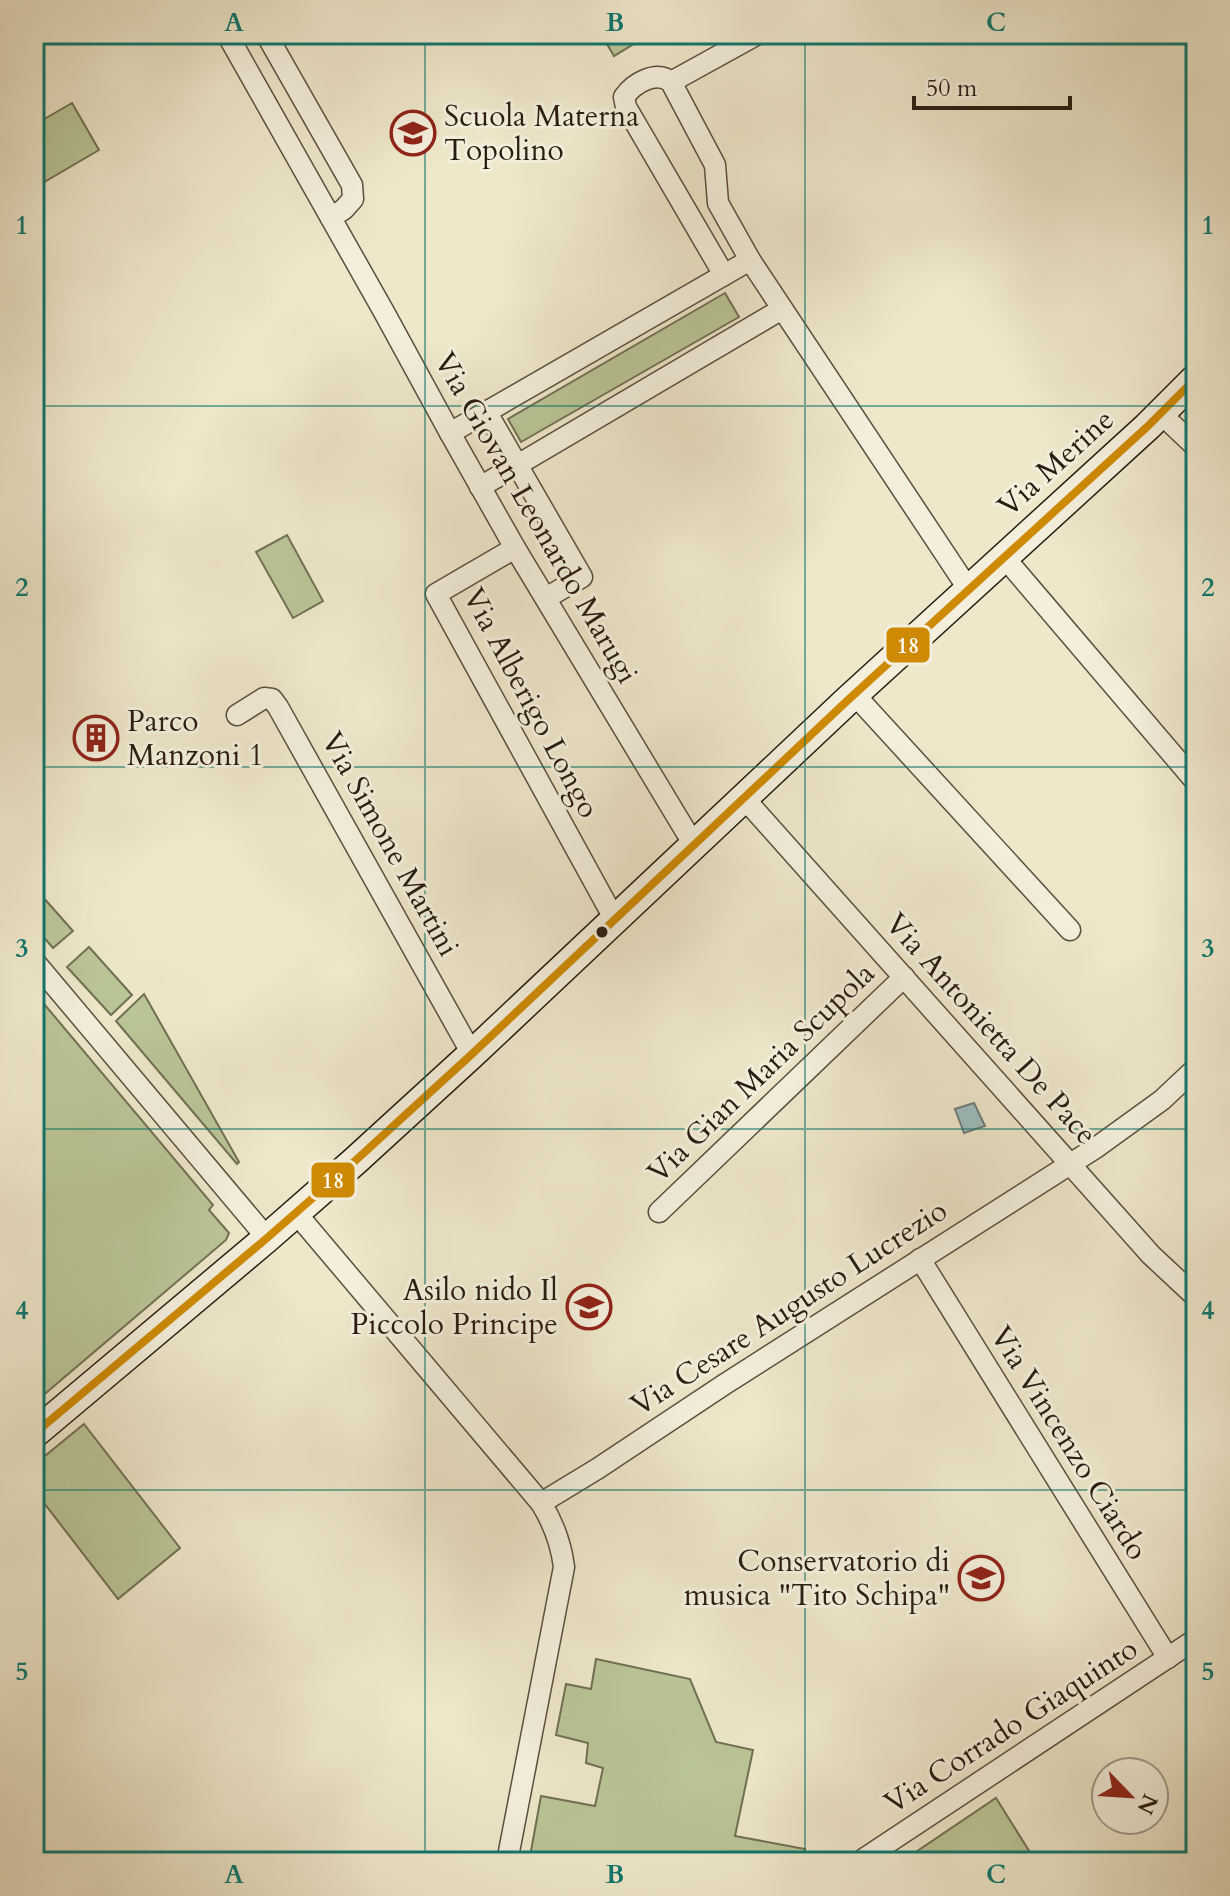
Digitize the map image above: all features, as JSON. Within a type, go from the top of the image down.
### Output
[{"type":"main road","name":"Via Merine","points":[[34,1434],[296,1213],[472,1054],[854,694],[1196,378]]},
{"type":"street","name":"Via Giovan Leonardo Marugi","points":[[227,34],[515,548],[694,845]]},
{"type":"street","points":[[671,82],[758,34]]},
{"type":"street","points":[[241,57],[269,38],[352,185],[353,199],[331,218]]},
{"type":"street","points":[[724,275],[626,107],[624,97],[629,90],[655,76],[665,77],[671,82],[715,165],[718,203],[750,260],[969,590]]},
{"type":"street","points":[[450,433],[750,260]]},
{"type":"street","points":[[480,487],[782,309]]},
{"type":"street","points":[[486,411],[582,577],[546,598]]},
{"type":"street","points":[[1160,413],[1196,447]]},
{"type":"street","name":"Via Alberigo Longo","points":[[515,548],[436,594],[615,920]]},
{"type":"street","points":[[1004,557],[1196,782]]},
{"type":"street","points":[[854,694],[1070,930]]},
{"type":"street","name":"Via Simone Martini","points":[[237,715],[264,698],[272,699],[278,707],[472,1054]]},
{"type":"street","name":"Via Antonietta De Pace","points":[[744,798],[1151,1255],[1196,1297]]},
{"type":"street","points":[[34,961],[267,1238]]},
{"type":"street","name":"Via Gian Maria Scupola","points":[[659,1212],[904,977]]},
{"type":"street","name":"Via Cesare Augusto Lucrezio","points":[[541,1503],[1097,1147],[1162,1100],[1196,1068]]},
{"type":"street","points":[[296,1213],[541,1503],[561,1543],[564,1567],[507,1862]]},
{"type":"street","name":"Via Vincenzo Ciardo","points":[[920,1259],[1168,1658]]},
{"type":"street","name":"Via Corrado Giaquinto","points":[[859,1862],[1196,1639]]},
{"type":"green space","points":[[601,34],[650,34],[614,56]]},
{"type":"green space","points":[[72,103],[99,150],[34,188],[34,125]]},
{"type":"green space","points":[[725,293],[739,317],[521,442],[508,419]]},
{"type":"green space","points":[[287,535],[323,601],[293,618],[256,552]]},
{"type":"green space","points":[[34,887],[73,931],[53,948],[34,926]]},
{"type":"green space","points":[[89,947],[132,995],[111,1015],[67,967]]},
{"type":"green space","points":[[34,992],[213,1205],[209,1210],[229,1233],[226,1240],[34,1403]]},
{"type":"green space","points":[[144,994],[239,1162],[237,1164],[116,1021]]},
{"type":"green space","points":[[84,1424],[180,1548],[118,1599],[34,1490],[34,1465]]},
{"type":"green space","points":[[596,1659],[690,1679],[716,1742],[753,1750],[735,1836],[805,1849],[802,1862],[529,1862],[541,1796],[595,1806],[603,1768],[586,1763],[588,1743],[556,1735],[566,1684],[591,1689]]},
{"type":"green space","points":[[996,1798],[1036,1862],[901,1862]]},
{"type":"water","points":[[974,1103],[985,1126],[964,1133],[955,1109]]},
{"type":"transit line","name":"18","points":[[34,1434],[355,1161],[848,700],[1148,426],[1196,378]]},
{"type":"place","name":"Scuola Materna Topolino","points":[[413,133]]},
{"type":"place","name":"Parco Manzoni 1","points":[[96,738]]},
{"type":"place","name":"Asilo nido Il Piccolo Principe","points":[[589,1307]]},
{"type":"place","name":"Conservatorio di musica \"Tito Schipa\"","points":[[981,1578]]}]
